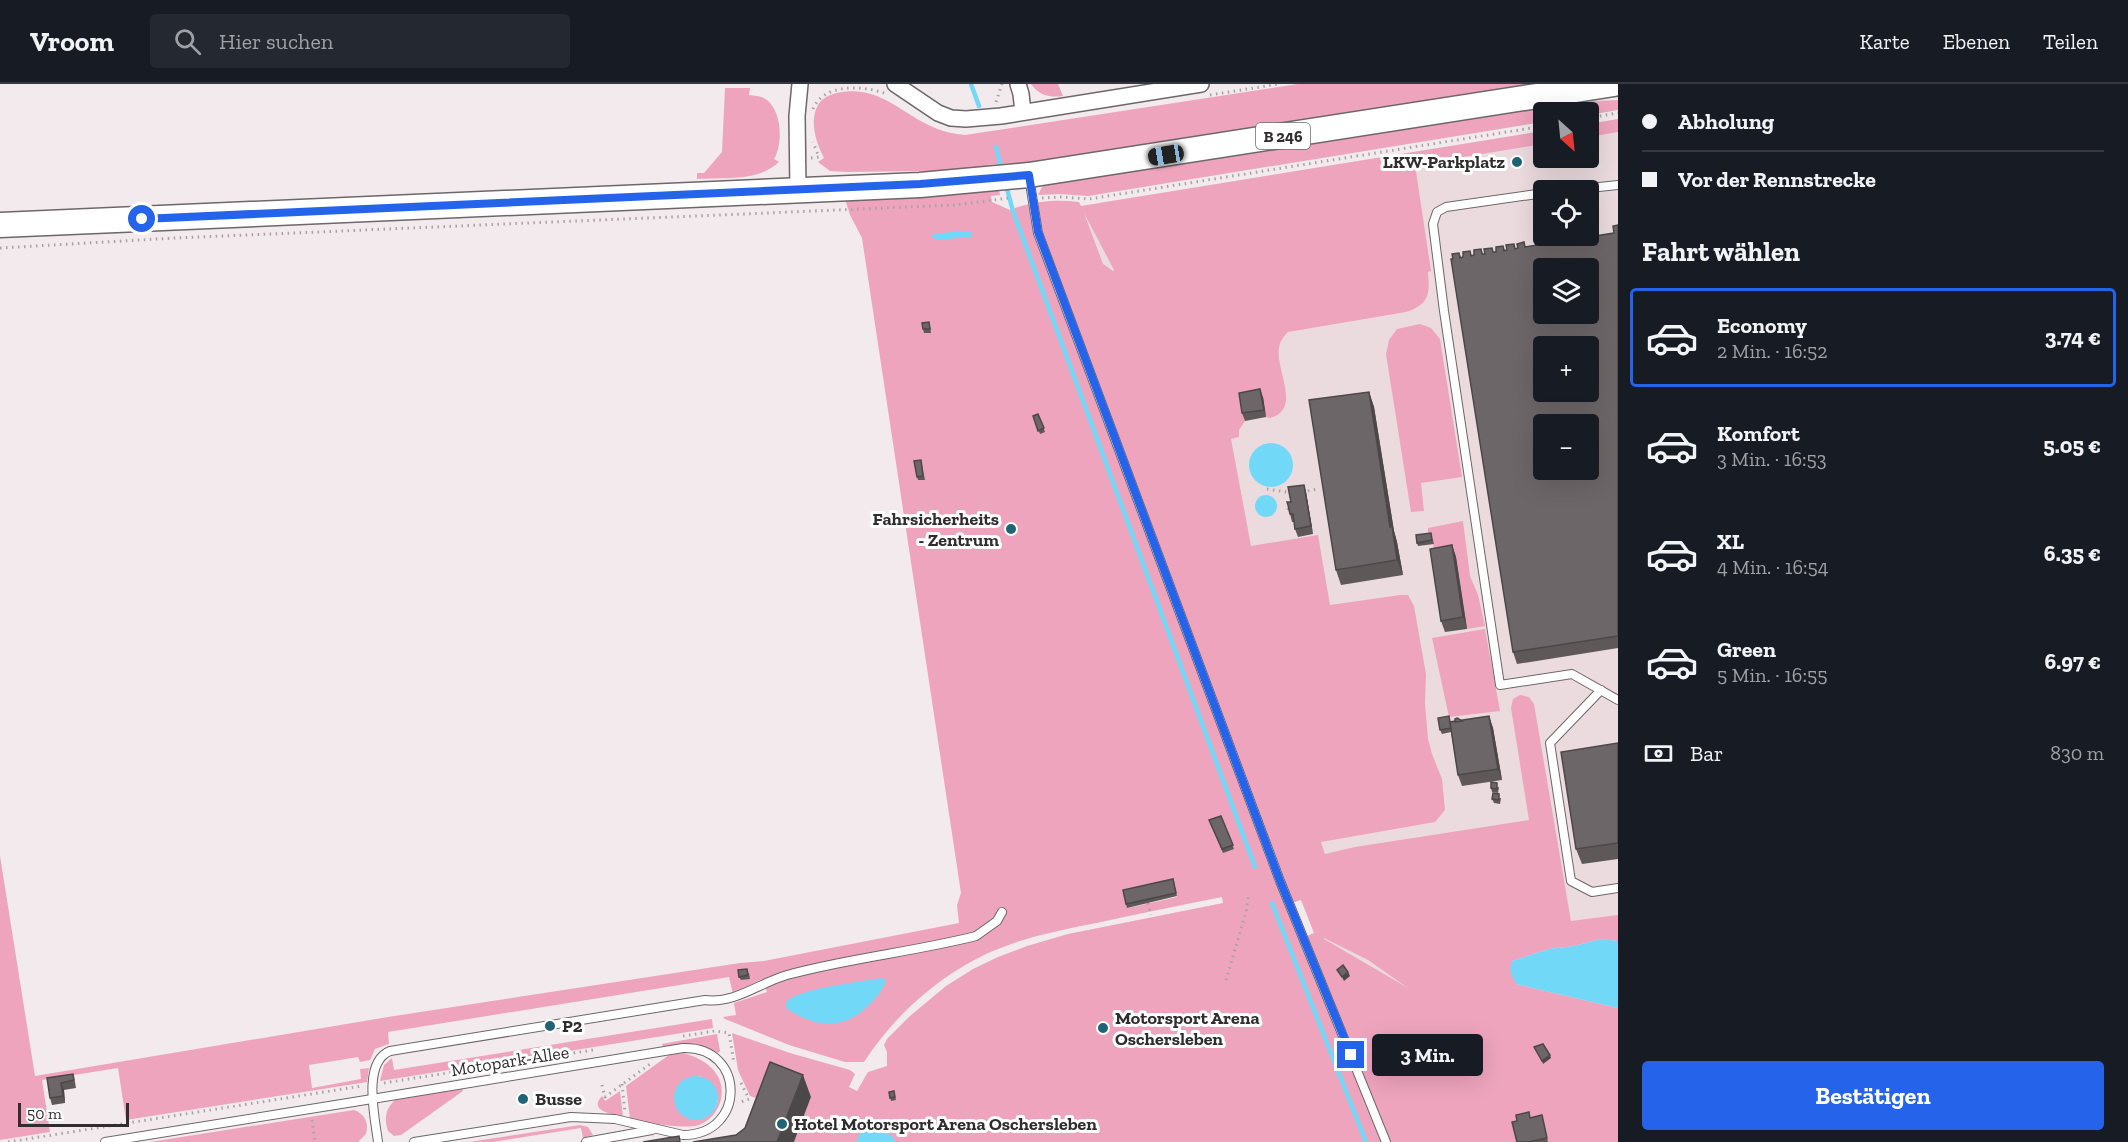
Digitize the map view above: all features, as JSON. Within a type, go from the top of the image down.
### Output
[{"type":"main road","name":"B 246","points":[[0,225],[798,190],[1009,186],[1614,84]]},
{"type":"street","points":[[798,190],[797,116],[800,84]]},
{"type":"street","points":[[895,84],[927,107],[951,118],[966,119],[1201,84]]},
{"type":"street","points":[[1018,84],[1023,112]]},
{"type":"lane","points":[[1599,187],[1618,185]]},
{"type":"lane","points":[[1009,186],[1032,199],[1038,232],[1280,881],[1386,1142]]},
{"type":"lane","points":[[1533,195],[1446,207],[1437,212],[1433,224],[1500,685],[1572,674],[1618,700]]},
{"type":"lane","points":[[1601,690],[1550,743],[1571,881],[1592,892],[1618,888]]},
{"type":"lane","points":[[378,1142],[374,1075],[381,1056],[390,1051],[705,1000],[716,1002],[729,1000],[786,975],[976,936],[998,921],[1002,912]]},
{"type":"lane","name":"Motopark-Allee","points":[[105,1142],[691,1048],[713,1056],[727,1072],[731,1094],[728,1108],[721,1120],[701,1133],[683,1135],[615,1119],[571,1117],[414,1142]]},
{"type":"lane","points":[[586,1142],[656,1129]]},
{"type":"path","points":[[1599,116],[1618,113]]},
{"type":"path","points":[[1032,199],[1061,196],[1089,200],[1533,128]]},
{"type":"path","points":[[0,248],[176,238],[955,205],[1009,186]]},
{"type":"path","points":[[1267,489],[1291,494],[1318,489]]},
{"type":"path","points":[[1288,510],[1291,494]]},
{"type":"path","points":[[1226,981],[1246,912],[1249,893]]},
{"type":"path","points":[[1148,903],[1151,915]]},
{"type":"path","points":[[602,1084],[605,1097],[658,1058],[658,1052]]},
{"type":"shaded area","points":[[1031,84],[1058,84],[1063,96],[1045,95]]},
{"type":"shaded area","points":[[1298,84],[1548,84],[1017,168],[1016,163],[988,165],[988,170],[848,172],[830,171],[818,162],[824,158],[815,132],[815,111],[824,99],[837,93],[852,91],[877,96],[933,127],[965,135]]},
{"type":"shaded area","points":[[725,88],[750,88],[749,95],[759,96],[772,105],[780,128],[779,145],[774,159],[779,162],[751,176],[697,179],[697,173],[704,173],[722,152]]},
{"type":"shaded area","points":[[1618,100],[1618,110],[1599,113],[1599,102],[1570,102]]},
{"type":"shaded area","points":[[1533,108],[1533,124],[1088,196],[1038,195],[1047,183]]},
{"type":"shaded area","points":[[1618,119],[1618,1065],[1420,1004],[1314,933],[1325,854],[1080,206],[1533,133],[1533,168],[1599,168],[1599,122]]},
{"type":"shaded area","points":[[1618,119],[1618,132],[1599,135],[1599,122]]},
{"type":"shaded area","points":[[1533,133],[1533,146],[1415,165],[1431,271],[1428,272],[1429,287],[1424,302],[1406,312],[1288,332],[1279,348],[1286,398],[1284,407],[1279,414],[1269,418],[1266,417],[1263,397],[1242,401],[1245,421],[1239,430],[1239,437],[1231,439],[1251,546],[1318,535],[1330,605],[1408,595],[1414,606],[1426,674],[1425,704],[1428,739],[1442,779],[1445,810],[1435,822],[1321,842],[1325,854],[1355,847],[1529,820],[1511,708],[1513,699],[1520,695],[1529,697],[1534,704],[1571,921],[1618,915],[1618,941],[1601,939],[1549,949],[1512,961],[1516,984],[1618,1008],[1618,1142],[1391,1142],[1360,1066],[1356,1046],[1352,1047],[1307,936],[1314,933],[1301,900],[1285,905],[1382,1142],[794,1142],[811,1097],[771,1103],[750,1096],[738,1070],[732,1033],[850,1070],[855,1074],[849,1087],[857,1091],[868,1072],[887,1066],[887,1052],[884,1045],[887,1039],[946,986],[973,969],[1027,946],[1068,934],[1223,903],[1222,897],[1043,935],[986,954],[950,975],[918,1000],[889,1029],[864,1062],[845,1062],[789,1045],[725,1019],[723,1017],[736,1015],[734,1003],[767,992],[762,979],[733,994],[729,977],[388,1032],[389,1044],[375,1049],[370,1060],[360,1062],[358,1057],[309,1065],[312,1088],[361,1079],[360,1069],[369,1068],[367,1082],[126,1120],[118,1068],[42,1080],[50,1132],[0,1140],[0,856],[35,1076],[388,1017],[764,961],[959,923],[957,905],[961,893],[862,238],[850,215],[845,199],[999,190],[1000,195],[991,196],[992,202],[1010,210],[1035,203],[1079,202],[1081,206]],"holes":[[[1084,213],[1114,270],[1103,264]],[[1174,883],[1177,897],[1128,908]],[[1324,939],[1368,960],[1408,988]]]},
{"type":"shaded area","points":[[1420,324],[1431,328],[1440,339],[1462,477],[1421,483],[1424,511],[1411,512],[1386,354],[1389,340],[1397,329]]},
{"type":"shaded area","points":[[1463,521],[1470,576],[1478,595],[1485,626],[1467,629],[1456,557],[1434,560],[1433,537],[1416,539],[1416,536],[1428,533],[1428,528]]},
{"type":"shaded area","points":[[1485,629],[1500,711],[1449,717],[1432,638]]},
{"type":"shaded area","points":[[712,1019],[713,1028],[380,1081],[384,1065],[392,1058],[394,1070]]},
{"type":"shaded area","points":[[717,1034],[720,1051],[718,1053],[696,1044],[663,1047],[662,1044]]},
{"type":"shaded area","points":[[684,1053],[697,1058],[712,1068],[719,1079],[722,1095],[717,1109],[712,1116],[699,1125],[674,1126],[630,1119],[626,1086],[669,1055]],"holes":[[[699,1076],[711,1082],[718,1101],[713,1110],[707,1116],[699,1119],[685,1116],[679,1110],[676,1102],[676,1091]]]},
{"type":"shaded area","points":[[462,1088],[463,1091],[401,1135],[394,1136],[388,1131],[386,1114],[395,1100]]},
{"type":"shaded area","points":[[620,1091],[623,1117],[600,1108],[598,1101],[602,1096],[605,1101]]},
{"type":"shaded area","points":[[354,1110],[363,1116],[367,1126],[366,1134],[358,1142],[150,1142]]},
{"type":"shaded area","points":[[580,1125],[588,1127],[593,1135],[583,1138],[581,1128],[492,1142],[469,1142]]},
{"type":"water","points":[[972,232],[971,237],[936,240],[931,236],[934,234]]},
{"type":"water","points":[[1271,443],[1287,449],[1293,465],[1287,481],[1271,487],[1255,481],[1249,465],[1255,449]]},
{"type":"water","points":[[1266,495],[1274,498],[1277,506],[1274,514],[1266,517],[1258,514],[1255,506],[1258,498]]},
{"type":"water","points":[[1601,939],[1618,941],[1618,1008],[1516,984],[1510,971],[1512,961],[1549,949]]},
{"type":"water","points":[[882,978],[886,980],[878,995],[867,1007],[848,1020],[828,1024],[817,1022],[786,1008],[786,1002],[804,993]]},
{"type":"water","points":[[696,1076],[711,1083],[718,1098],[711,1113],[696,1120],[681,1113],[674,1098],[681,1083]]},
{"type":"water","points":[[882,1129],[894,1138],[895,1142],[856,1142],[861,1132]]},
{"type":"building","points":[[1618,225],[1618,636],[1513,652],[1452,254],[1459,253],[1460,258],[1463,257],[1463,252],[1470,251],[1471,256],[1474,255],[1474,250],[1481,249],[1482,254],[1485,254],[1484,249],[1492,248],[1493,252],[1496,252],[1496,247],[1503,246],[1504,251],[1507,250],[1506,245],[1514,244],[1515,249],[1518,248],[1517,244],[1524,242],[1525,247],[1599,246],[1599,235],[1614,233],[1613,226]]},
{"type":"building","points":[[929,322],[930,329],[923,329],[922,323]]},
{"type":"building","points":[[1260,389],[1264,410],[1242,413],[1239,393]]},
{"type":"building","points":[[1369,392],[1397,560],[1336,570],[1309,400]]},
{"type":"building","points":[[1038,414],[1044,428],[1038,431],[1033,416]]},
{"type":"building","points":[[921,460],[923,476],[917,477],[914,461]]},
{"type":"building","points":[[1304,485],[1311,526],[1295,529],[1293,514],[1290,514],[1287,502],[1291,502],[1288,487]]},
{"type":"building","points":[[1431,533],[1432,540],[1417,543],[1416,535]]},
{"type":"building","points":[[1452,545],[1463,617],[1441,621],[1430,549]]},
{"type":"building","points":[[1449,716],[1451,728],[1440,730],[1438,718]]},
{"type":"building","points":[[1489,716],[1498,769],[1458,775],[1450,722]]},
{"type":"building","points":[[1618,743],[1618,843],[1576,849],[1561,752]]},
{"type":"building","points":[[1491,782],[1497,783],[1497,789],[1491,788]]},
{"type":"building","points":[[1493,793],[1499,794],[1499,800],[1492,799]]},
{"type":"building","points":[[1221,816],[1233,845],[1222,849],[1209,820]]},
{"type":"building","points":[[1173,879],[1176,893],[1126,904],[1123,890]]},
{"type":"building","points":[[1343,965],[1348,972],[1342,977],[1337,970]]},
{"type":"building","points":[[747,969],[748,975],[739,977],[738,970]]},
{"type":"building","points":[[1543,1044],[1550,1055],[1542,1061],[1534,1047]]},
{"type":"building","points":[[770,1062],[803,1075],[777,1142],[693,1142],[736,1135],[745,1128]]},
{"type":"building","points":[[73,1074],[74,1080],[61,1083],[63,1096],[50,1098],[47,1078]]},
{"type":"building","points":[[894,1091],[895,1097],[890,1098],[889,1092]]},
{"type":"building","points":[[1529,1112],[1530,1118],[1542,1115],[1547,1138],[1517,1142],[1512,1122],[1517,1121],[1516,1115]]},
{"type":"building","points":[[679,1136],[680,1142],[643,1142]]},
{"type":"waterway","points":[[971,84],[979,106]]},
{"type":"waterway","points":[[996,147],[1002,171]]},
{"type":"waterway","points":[[1006,185],[1013,211],[1255,867]]},
{"type":"waterway","points":[[1272,903],[1366,1142]]},
{"type":"place","name":"LKW-Parkplatz","points":[[1517,162]]},
{"type":"place","name":"Fahrsicherheits - Zentrum","points":[[1011,529]]},
{"type":"place","name":"P2","points":[[550,1026]]},
{"type":"place","name":"Motorsport Arena Oschersleben","points":[[1103,1028]]},
{"type":"place","name":"Busse","points":[[523,1099]]},
{"type":"place","name":"Hotel Motorsport Arena Oschersleben","points":[[782,1124]]},
{"type":"route","points":[[142,219],[920,184],[1029,175],[1038,232],[1280,881],[1351,1055]]}]
